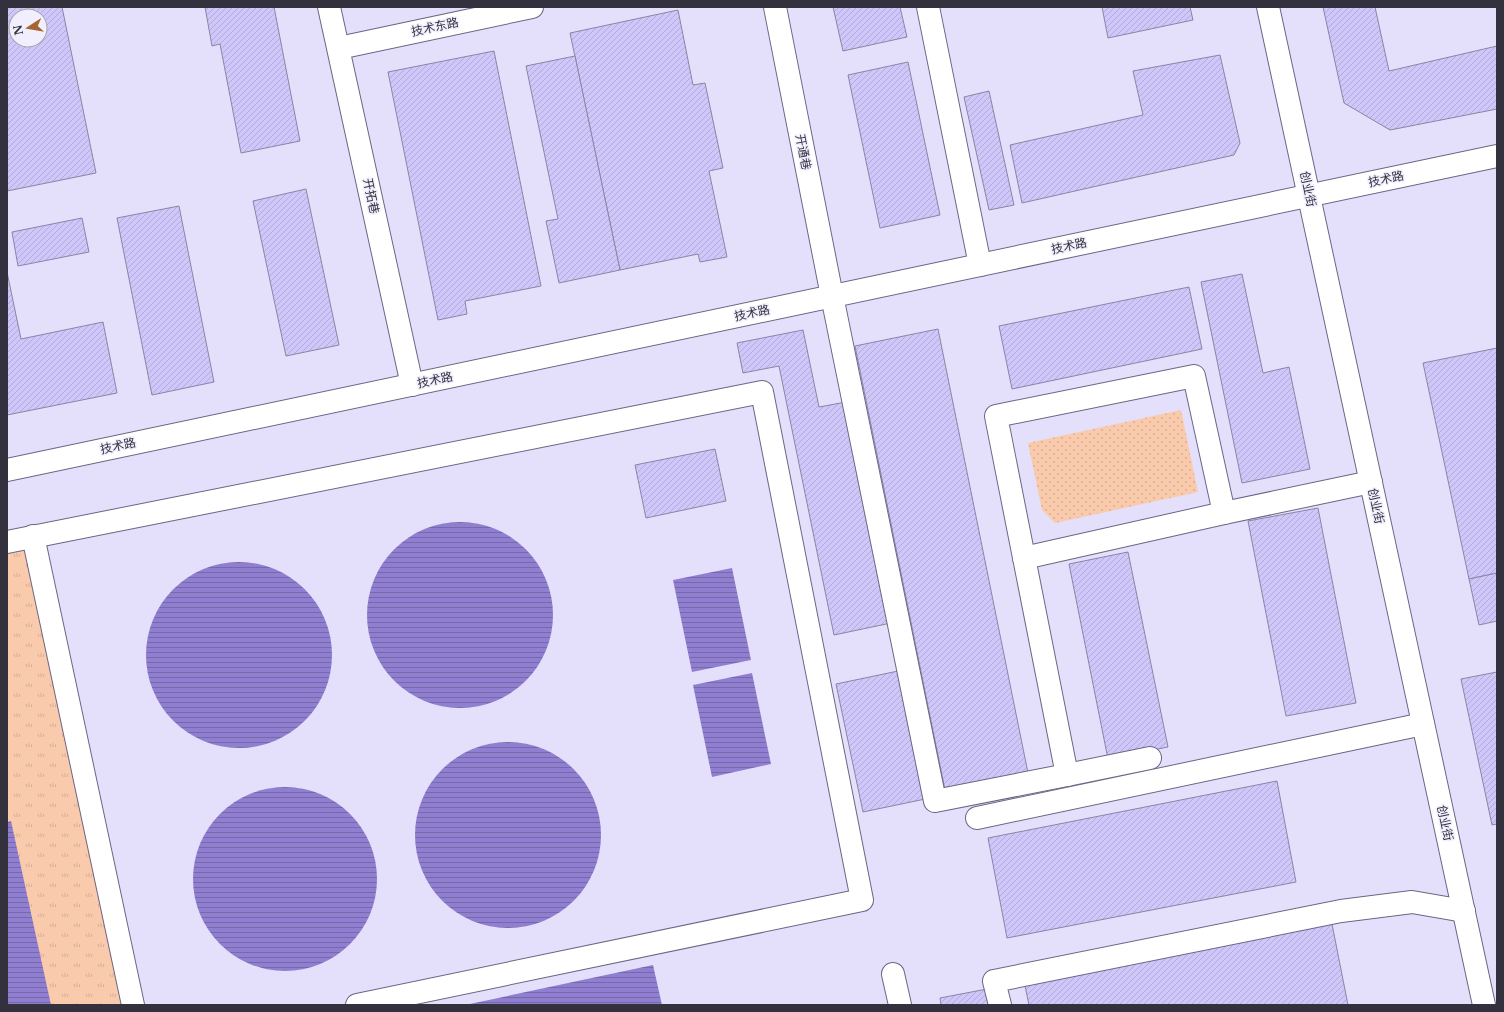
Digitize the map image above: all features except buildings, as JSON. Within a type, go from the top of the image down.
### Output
[{"type":"street","name":"开拓巷","points":[[329,7],[412,384]]},
{"type":"street","name":"技术东路","points":[[339,48],[532,7]]},
{"type":"street","name":"开通巷","points":[[775,7],[788,116],[832,296],[935,801],[1067,775]]},
{"type":"street","points":[[928,7],[980,265]]},
{"type":"street","name":"创业街","points":[[1268,7],[1484,1005]]},
{"type":"street","name":"技术路","points":[[7,470],[1497,156]]},
{"type":"street","points":[[1150,758],[1067,775],[996,416],[1194,376],[1224,513]]},
{"type":"street","points":[[7,542],[762,392],[862,900],[357,1005]]},
{"type":"street","points":[[1024,558],[1204,527],[1224,513],[1371,482]]},
{"type":"street","points":[[33,536],[133,1005]]},
{"type":"street","points":[[977,818],[1423,724]]},
{"type":"street","points":[[1000,1005],[994,981],[1002,979],[1341,911],[1412,902],[1464,911]]},
{"type":"street","points":[[893,974],[900,1005]]},
{"type":"green space","points":[[1181,410],[1198,492],[1055,523],[1042,510],[1028,443]]},
{"type":"green space","points":[[25,544],[122,1005],[7,1005],[7,548]]},
{"type":"shaded area","points":[[460,522],[487,526],[504,533],[519,543],[532,556],[542,571],[549,588],[553,615],[549,642],[542,659],[532,674],[519,687],[504,697],[487,704],[460,708],[433,704],[416,697],[401,687],[388,674],[378,659],[371,642],[367,615],[371,588],[378,571],[388,556],[401,543],[416,533],[433,526]]},
{"type":"shaded area","points":[[239,562],[266,566],[283,573],[298,583],[311,596],[321,611],[328,628],[332,655],[328,682],[321,699],[311,714],[298,727],[283,737],[266,744],[239,748],[212,744],[195,737],[180,727],[167,714],[157,699],[150,682],[146,655],[150,628],[157,611],[167,596],[180,583],[195,573],[212,566]]},
{"type":"shaded area","points":[[732,568],[751,660],[692,672],[673,580]]},
{"type":"shaded area","points":[[752,673],[771,764],[712,777],[693,685]]},
{"type":"shaded area","points":[[508,742],[535,746],[552,753],[567,763],[580,776],[590,791],[597,808],[601,835],[597,862],[590,879],[580,894],[567,907],[552,917],[535,924],[508,928],[481,924],[464,917],[449,907],[436,894],[426,879],[419,862],[415,835],[419,808],[426,791],[436,776],[449,763],[464,753],[481,746]]},
{"type":"shaded area","points":[[294,787],[303,788],[329,797],[344,808],[356,820],[367,835],[376,861],[376,897],[367,923],[356,938],[344,950],[329,961],[303,970],[276,971],[267,970],[241,961],[226,950],[214,938],[203,923],[194,897],[193,870],[194,861],[203,835],[214,820],[226,808],[241,797],[267,788]]},
{"type":"shaded area","points":[[11,821],[51,1005],[7,1005],[7,822]]},
{"type":"shaded area","points":[[653,965],[662,1005],[465,1005]]}]
